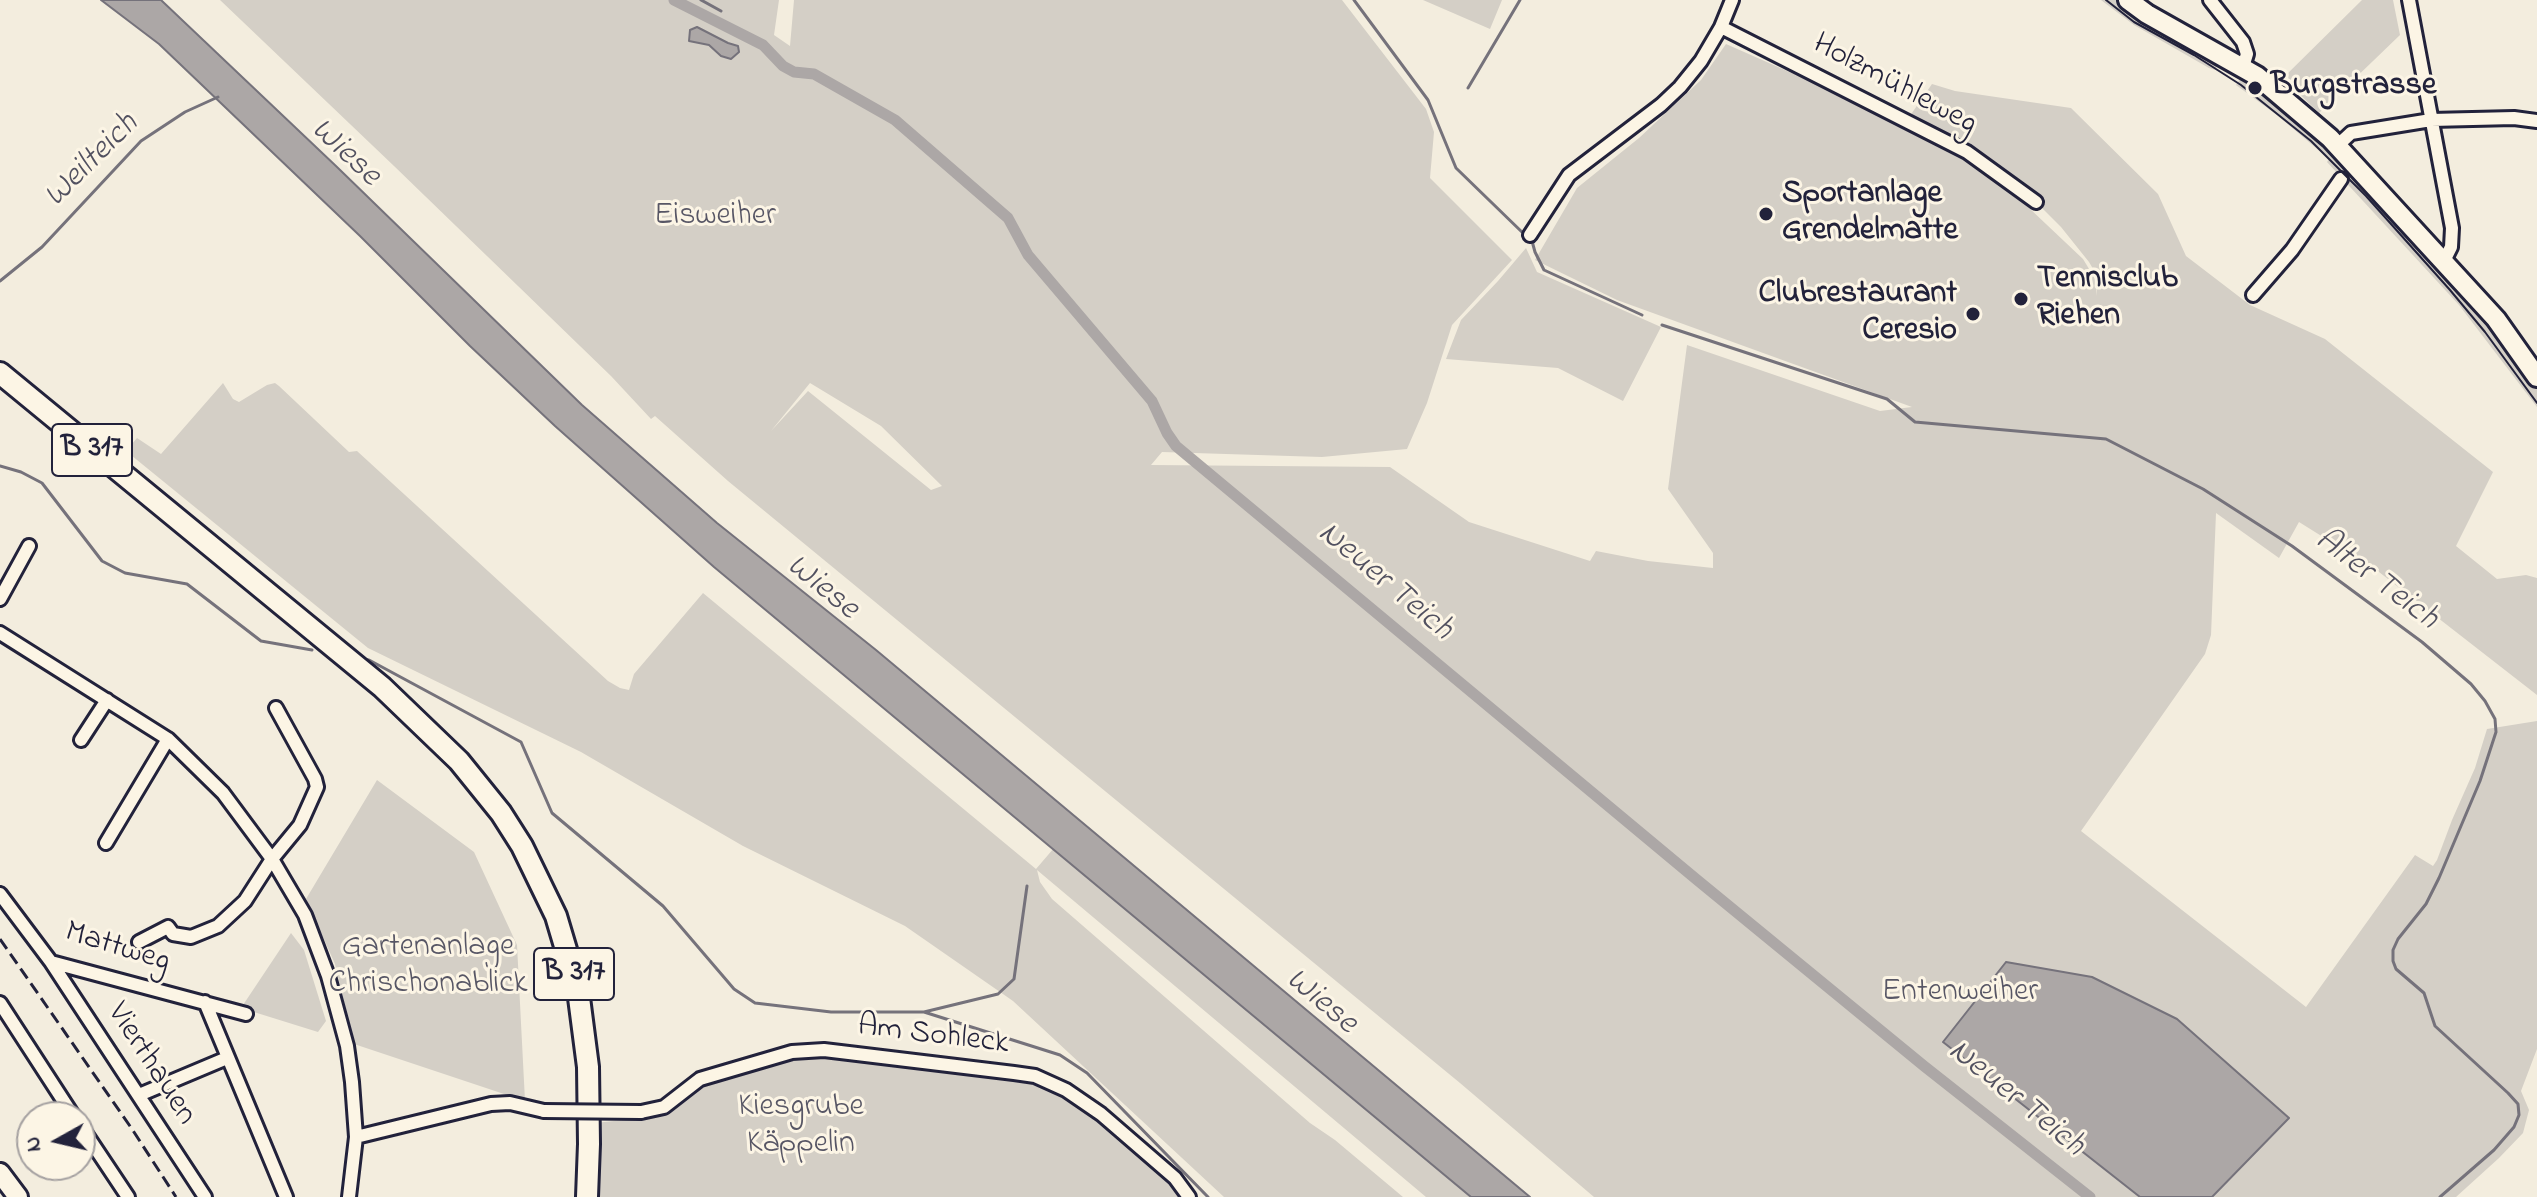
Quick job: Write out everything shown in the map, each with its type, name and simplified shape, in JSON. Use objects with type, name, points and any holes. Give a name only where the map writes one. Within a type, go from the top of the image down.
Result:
[{"type":"main road","points":[[2128,0],[2147,14],[2257,76],[2337,146],[2496,319],[2537,377]]},
{"type":"main road","name":"B 317","points":[[0,373],[411,713],[466,768],[522,846],[556,916],[578,990],[588,1067],[587,1197]]},
{"type":"street","points":[[1530,235],[1569,175],[1680,87],[1701,61],[1721,27],[1732,0]]},
{"type":"street","points":[[2210,0],[2243,42],[2247,54],[2243,67]]},
{"type":"street","points":[[2409,0],[2452,228],[2451,247],[2444,261]]},
{"type":"street","name":"Holzmühleweg","points":[[1721,27],[1967,152],[2036,202]]},
{"type":"street","points":[[2337,146],[2351,133],[2431,120],[2514,118],[2537,121]]},
{"type":"street","points":[[2253,295],[2292,250],[2341,179]]},
{"type":"street","points":[[0,599],[29,546]]},
{"type":"street","points":[[0,633],[168,739],[223,793],[272,859],[305,915],[328,976],[347,1046],[356,1137],[349,1197]]},
{"type":"street","points":[[81,740],[107,700]]},
{"type":"street","points":[[139,942],[168,927],[173,934],[191,937],[218,926],[245,901],[272,859],[300,825],[317,787],[276,708]]},
{"type":"street","points":[[106,843],[168,739]]},
{"type":"street","name":"Mattweg","points":[[0,894],[51,962],[246,1014]]},
{"type":"street","name":"Vierthauen","points":[[51,962],[205,1197]]},
{"type":"street","points":[[205,1002],[286,1197]]},
{"type":"street","points":[[0,1003],[64,1101]]},
{"type":"street","name":"Am Sohleck","points":[[356,1137],[491,1104],[510,1103],[544,1111],[641,1112],[664,1107],[700,1079],[792,1052],[824,1050],[1035,1076],[1066,1090],[1101,1114],[1175,1178],[1189,1197]]},
{"type":"street","points":[[139,1095],[227,1058]]},
{"type":"street","points":[[96,1149],[128,1197]]},
{"type":"green space","name":"Eisweiher","points":[[220,0],[779,0],[774,35],[790,46],[794,0],[1342,0],[1426,109],[1434,132],[1430,178],[1512,260],[1452,325],[1427,403],[1407,449],[1322,457],[1162,452],[1151,465],[1390,467],[1469,522],[1590,561],[1596,551],[1648,561],[1713,568],[1713,553],[1668,489],[1687,345],[1880,411],[1912,407],[1617,300],[1535,260],[1577,188],[1639,138],[1701,80],[1726,44],[1905,123],[1932,84],[1955,91],[2071,108],[2158,194],[2186,256],[2250,305],[2325,339],[2493,472],[2456,546],[2497,579],[2526,575],[2537,578],[2537,695],[2379,572],[2299,522],[2279,558],[2216,513],[2211,635],[2205,654],[2081,831],[2306,1007],[2415,855],[2433,866],[2437,860],[2475,768],[2487,729],[2537,721],[2537,1049],[2521,1091],[2529,1110],[2523,1133],[2456,1197],[1594,1197],[1460,1083],[728,481],[655,416],[651,419],[611,376]],"holes":[[[1991,172],[2036,202],[2061,227],[2099,279],[2096,296],[2097,282],[2083,259]],[[810,383],[881,426],[942,486],[931,490],[808,391],[771,431]]]},
{"type":"green space","points":[[1423,0],[1502,0],[1490,29]]},
{"type":"green space","points":[[2101,0],[2120,0],[2220,60],[2215,70],[2134,25]]},
{"type":"green space","points":[[2362,0],[2393,0],[2400,35],[2319,113],[2283,78]]},
{"type":"green space","points":[[2243,75],[2326,147],[2490,324],[2537,389],[2537,407],[2459,305],[2327,162],[2329,159],[2236,85]]},
{"type":"green space","points":[[1526,248],[1537,272],[1661,327],[1623,401],[1558,368],[1446,359],[1461,320]]},
{"type":"green space","points":[[223,383],[233,399],[239,402],[267,385],[275,383],[279,386],[349,452],[357,451],[608,681],[620,688],[629,690],[634,674],[703,593],[1036,869],[1054,848],[1471,1197],[1426,1197],[1037,870],[1040,882],[1052,899],[1310,1123],[1403,1197],[1224,1197],[1013,1001],[905,926],[743,846],[581,752],[368,648],[126,451],[137,438],[161,454]]},
{"type":"green space","name":"Gartenanlage Chrischonablick","points":[[377,780],[474,852],[517,945],[525,1101],[354,1044],[335,964],[306,899]]},
{"type":"green space","points":[[291,933],[304,950],[326,1021],[318,1032],[241,1008]]},
{"type":"green space","name":"Kiesgrube Käppelin","points":[[792,1052],[1014,1073],[1066,1090],[1189,1197],[592,1197],[595,1123],[642,1118],[686,1088]]},
{"type":"shaded area","name":"Wiese","points":[[101,0],[161,0],[582,405],[717,523],[876,650],[1530,1197],[1471,1197],[714,567],[470,346],[159,44]]},
{"type":"shaded area","points":[[697,27],[738,46],[739,52],[731,59],[721,56],[709,45],[689,41],[690,30]]},
{"type":"shaded area","name":"Entenweiher","points":[[2006,962],[2092,977],[2177,1019],[2289,1118],[2212,1197],[2140,1197],[1943,1042]]},
{"type":"waterway","name":"Neuer Teich","points":[[674,0],[763,45],[783,66],[794,72],[814,74],[895,120],[1008,218],[1028,255],[1152,401],[1176,446],[1696,879],[2090,1197]]},
{"type":"waterway","points":[[701,0],[721,11]]},
{"type":"waterway","name":"Alter Teich","points":[[1354,0],[1428,100],[1456,168],[1524,234]]},
{"type":"waterway","points":[[1468,88],[1520,0]]},
{"type":"waterway","name":"Neuer Teich","points":[[758,39],[761,44]]},
{"type":"waterway","name":"Weilteich","points":[[0,281],[42,247],[141,141],[185,112],[218,97]]},
{"type":"waterway","name":"Alter Teich","points":[[1532,241],[1544,270],[1642,315]]},
{"type":"waterway","name":"Alter Teich","points":[[1662,325],[1887,399],[1915,422],[2106,439],[2203,489],[2292,546],[2422,642],[2471,684],[2495,719],[2496,732],[2480,781],[2439,878],[2426,904],[2398,939],[2393,950],[2393,961],[2396,969],[2424,993],[2435,1026],[2508,1093],[2518,1104],[2519,1115],[2514,1127],[2494,1150],[2440,1197]]},
{"type":"waterway","points":[[0,466],[42,483],[102,561],[125,573],[187,584],[261,641],[312,650]]},
{"type":"waterway","points":[[361,659],[369,660],[521,742],[552,813],[663,906],[734,989],[755,1003],[831,1012],[924,1012],[998,994],[1014,979],[1027,886]]},
{"type":"waterway","points":[[924,1012],[1060,1055],[1087,1073],[1208,1197]]},
{"type":"tram line","points":[[2106,0],[2134,22],[2241,85],[2311,141],[2366,196],[2450,290],[2537,403]]},
{"type":"railway","points":[[0,939],[176,1197]]},
{"type":"place","name":"Burgstrasse","points":[[2255,88]]},
{"type":"place","name":"Sportanlage Grendelmatte","points":[[1766,214]]},
{"type":"place","name":"Tennisclub Riehen","points":[[2021,299]]},
{"type":"place","name":"Clubrestaurant Ceresio","points":[[1973,314]]}]
